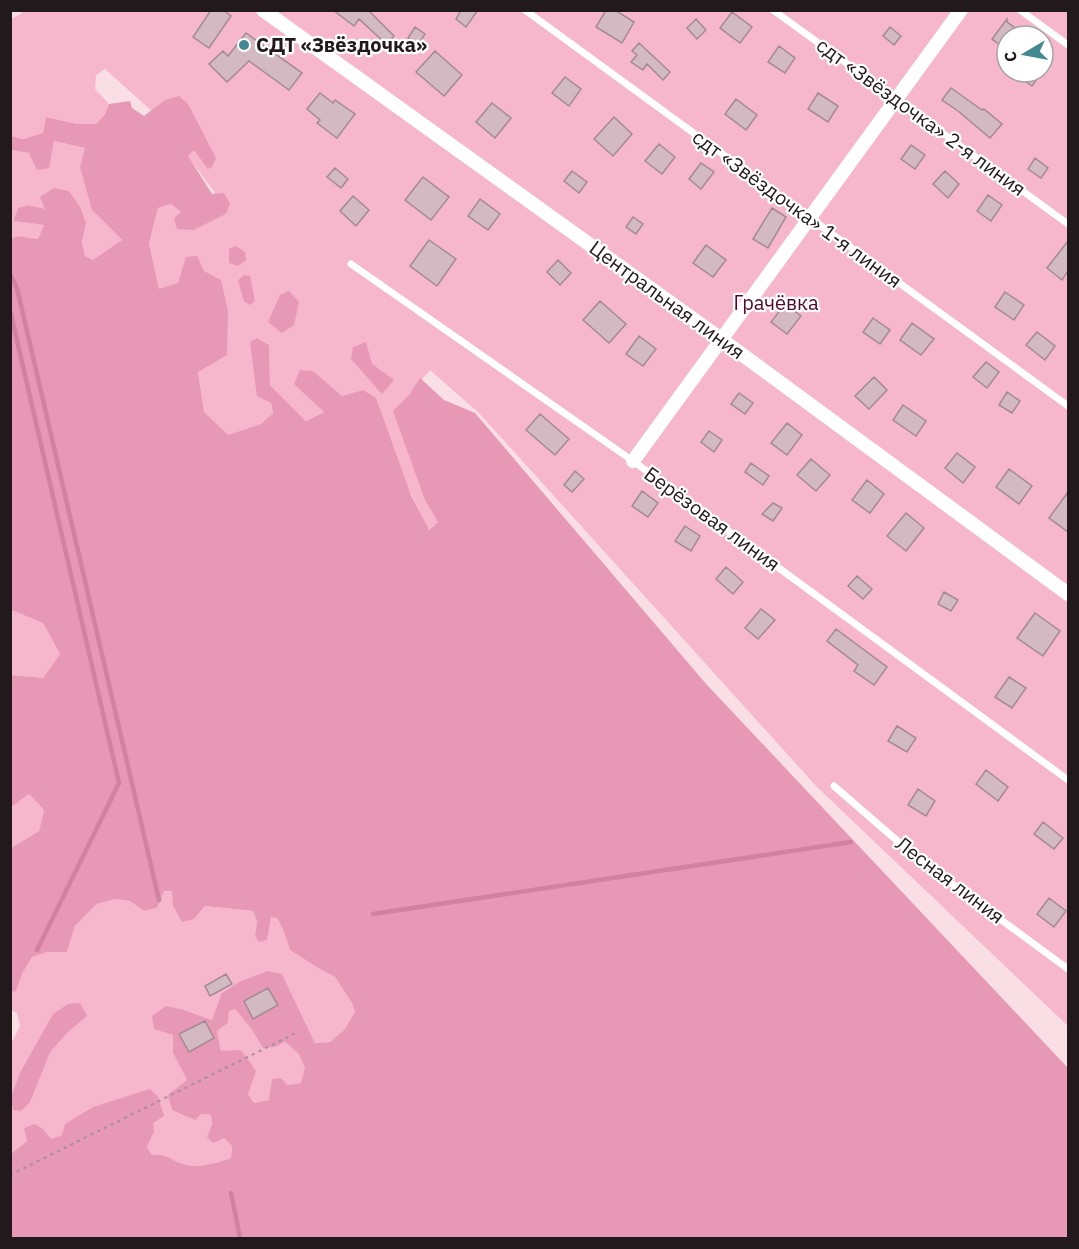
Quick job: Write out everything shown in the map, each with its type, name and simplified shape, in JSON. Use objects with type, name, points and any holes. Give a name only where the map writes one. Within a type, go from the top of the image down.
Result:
[{"type":"street","name":"Центральная линия","points":[[263,10],[721,339],[1068,594]]},
{"type":"street","points":[[633,461],[961,10]]},
{"type":"lane","name":"сдт «Звёздочка» 1-я линия","points":[[525,10],[1068,406]]},
{"type":"lane","name":"сдт «Звёздочка» 2-я линия","points":[[773,10],[1068,224]]},
{"type":"lane","points":[[1020,10],[1068,45]]},
{"type":"lane","name":"Берёзовая линия","points":[[351,264],[633,461],[1068,780]]},
{"type":"lane","name":"Лесная линия","points":[[834,786],[917,858],[1068,969]]},
{"type":"path","points":[[10,1175],[298,1032]]},
{"type":"green space","name":"Грачёвка","points":[[27,10],[1068,11],[1068,1026],[817,787],[479,413],[430,370],[409,395],[425,499],[438,522],[428,530],[363,390],[342,396],[313,371],[295,384],[324,412],[306,421],[270,385],[269,345],[257,338],[273,413],[261,424],[227,436],[204,412],[198,372],[204,271],[196,256],[178,283],[159,290],[149,245],[158,208],[171,204],[181,212],[194,230],[226,214],[214,191],[154,113],[105,69],[96,75],[95,89],[109,104],[105,114],[96,124],[77,124],[46,117],[43,133],[23,139],[11,136],[10,20]]},
{"type":"green space","points":[[54,141],[85,148],[92,210],[122,240],[93,261],[85,256],[82,242],[86,223],[28,205],[18,208],[13,221],[44,225],[38,239],[18,236],[11,239],[10,150],[29,153]]},
{"type":"green space","points":[[10,610],[43,623],[60,654],[43,678],[11,675]]},
{"type":"green space","points":[[29,794],[44,810],[39,831],[11,848],[10,807]]},
{"type":"green space","points":[[164,891],[173,891],[194,919],[205,906],[253,911],[257,921],[255,936],[269,926],[271,917],[277,917],[290,950],[335,977],[352,1003],[355,1012],[344,1030],[330,1042],[315,1043],[282,974],[212,1020],[184,1010],[173,1035],[173,1053],[187,1080],[200,1114],[211,1115],[212,1125],[232,1146],[231,1158],[194,1166],[165,1156],[152,1155],[147,1147],[154,1132],[63,1135],[51,1139],[44,1130],[25,1127],[27,1141],[11,1154],[11,1044],[20,1026],[17,1013],[11,1010],[11,992],[16,990],[32,957],[47,952],[67,952],[75,926],[97,904],[115,899],[130,901],[144,911],[157,908]]},
{"type":"green space","points":[[235,1009],[263,1048],[275,1047],[285,1042],[299,1054],[306,1068],[301,1083],[287,1085],[269,1100],[254,1103],[221,1051],[217,1031],[228,1023],[229,1010]]},
{"type":"shaded area","points":[[179,96],[188,104],[216,158],[212,167],[208,169],[194,150],[188,156],[212,194],[224,193],[230,204],[226,214],[194,230],[177,229],[174,218],[181,212],[171,204],[158,208],[149,244],[159,289],[178,283],[186,257],[197,256],[204,271],[221,280],[228,311],[227,355],[198,372],[204,412],[228,435],[261,424],[273,413],[271,403],[257,396],[250,342],[257,338],[269,345],[270,385],[306,421],[324,412],[294,384],[300,370],[313,371],[342,396],[363,390],[376,398],[411,495],[429,530],[438,522],[425,500],[393,411],[409,395],[420,378],[444,400],[475,413],[707,685],[1068,1068],[1068,1238],[11,1238],[11,1154],[27,1141],[24,1128],[35,1124],[51,1139],[62,1135],[65,1124],[93,1107],[150,1089],[158,1097],[164,1116],[153,1123],[154,1132],[147,1147],[152,1155],[165,1156],[194,1166],[231,1158],[232,1146],[224,1138],[213,1143],[207,1137],[212,1125],[211,1115],[201,1114],[195,1120],[172,1110],[168,1095],[187,1080],[173,1053],[173,1035],[154,1029],[152,1016],[166,1006],[212,1020],[222,993],[241,981],[268,971],[282,974],[315,1043],[330,1042],[344,1030],[355,1012],[352,1003],[335,977],[290,950],[277,918],[271,917],[267,940],[259,942],[255,936],[257,921],[253,911],[205,906],[194,919],[182,922],[173,906],[172,891],[164,891],[157,908],[144,911],[130,901],[115,899],[97,904],[75,926],[67,952],[47,952],[32,957],[22,974],[16,991],[11,992],[11,848],[39,831],[44,810],[29,794],[11,807],[11,675],[43,678],[60,654],[43,623],[11,610],[11,239],[18,236],[38,239],[44,225],[13,221],[18,208],[28,205],[45,209],[40,197],[54,188],[69,191],[80,207],[86,223],[82,242],[85,256],[93,260],[122,240],[92,210],[80,167],[85,148],[54,141],[49,168],[37,170],[29,153],[11,150],[11,136],[23,139],[43,133],[46,117],[77,124],[96,124],[105,114],[109,104],[130,101],[132,108],[144,116],[165,100]],"holes":[[[235,1009],[263,1048],[275,1047],[285,1042],[299,1054],[305,1068],[301,1083],[287,1085],[281,1078],[272,1079],[269,1100],[254,1103],[248,1094],[256,1071],[240,1050],[221,1051],[217,1031],[228,1023],[229,1011]]]},
{"type":"shaded area","points":[[236,246],[245,252],[246,260],[238,266],[229,263],[229,249]]},
{"type":"shaded area","points":[[243,275],[250,276],[255,301],[250,305],[244,301],[238,281]]},
{"type":"shaded area","points":[[289,291],[299,302],[294,325],[282,333],[268,322],[280,295]]},
{"type":"shaded area","points":[[366,342],[372,364],[394,380],[382,394],[351,359],[353,347]]},
{"type":"shaded area","points":[[80,1003],[87,1016],[50,1052],[30,1102],[21,1111],[13,1110],[11,1097],[20,1073],[53,1014],[68,1004]]},
{"type":"building","points":[[211,10],[223,10],[231,16],[209,48],[193,37]]},
{"type":"building","points":[[333,10],[368,10],[394,36],[386,44],[359,19],[354,26]]},
{"type":"building","points":[[461,10],[478,10],[466,27],[456,19]]},
{"type":"building","points":[[606,10],[615,10],[634,22],[622,43],[596,27]]},
{"type":"building","points":[[732,12],[752,27],[740,43],[720,28]]},
{"type":"building","points":[[696,19],[706,30],[697,39],[687,28]]},
{"type":"building","points":[[415,27],[425,34],[419,44],[408,38]]},
{"type":"building","points":[[890,27],[901,36],[894,45],[883,36]]},
{"type":"building","points":[[246,33],[302,73],[289,90],[249,61],[227,82],[209,64],[223,51],[228,56]]},
{"type":"building","points":[[639,43],[670,72],[663,80],[647,64],[643,70],[631,62],[637,55],[632,51]]},
{"type":"building","points":[[779,46],[795,58],[785,73],[768,62]]},
{"type":"building","points":[[435,51],[462,75],[444,96],[416,72]]},
{"type":"building","points":[[565,77],[581,89],[569,106],[552,93]]},
{"type":"building","points":[[951,88],[982,110],[984,109],[1002,124],[990,138],[942,100]]},
{"type":"building","points":[[320,93],[333,103],[335,100],[355,114],[337,138],[317,123],[320,120],[307,109]]},
{"type":"building","points":[[818,93],[838,106],[828,122],[808,109]]},
{"type":"building","points":[[736,99],[757,115],[746,130],[725,114]]},
{"type":"building","points":[[492,103],[511,118],[495,138],[476,122]]},
{"type":"building","points":[[614,117],[632,134],[613,156],[594,139]]},
{"type":"building","points":[[659,144],[675,157],[662,174],[645,161]]},
{"type":"building","points":[[911,145],[925,155],[915,169],[901,159]]},
{"type":"building","points":[[1035,158],[1048,168],[1041,178],[1028,169]]},
{"type":"building","points":[[701,163],[714,172],[701,189],[689,179]]},
{"type":"building","points":[[335,168],[348,179],[341,188],[327,177]]},
{"type":"building","points":[[572,171],[587,182],[579,193],[564,181]]},
{"type":"building","points":[[945,171],[959,184],[948,198],[933,184]]},
{"type":"building","points":[[423,177],[449,197],[431,220],[405,200]]},
{"type":"building","points":[[988,195],[1002,205],[991,221],[977,211]]},
{"type":"building","points":[[353,196],[369,210],[356,226],[340,211]]},
{"type":"building","points":[[480,199],[500,214],[488,230],[468,216]]},
{"type":"building","points":[[772,208],[786,217],[768,248],[753,239]]},
{"type":"building","points":[[633,217],[643,224],[636,234],[626,227]]},
{"type":"building","points":[[429,240],[456,259],[437,286],[410,266]]},
{"type":"building","points":[[1068,241],[1068,271],[1062,280],[1047,268]]},
{"type":"building","points":[[706,245],[726,260],[713,277],[693,263]]},
{"type":"building","points":[[558,260],[571,273],[560,285],[547,272]]},
{"type":"building","points":[[1005,292],[1024,305],[1014,320],[995,307]]},
{"type":"building","points":[[600,301],[626,324],[609,343],[583,320]]},
{"type":"building","points":[[785,304],[801,316],[787,334],[771,322]]},
{"type":"building","points":[[873,318],[890,330],[880,344],[863,332]]},
{"type":"building","points":[[912,323],[934,339],[921,355],[900,340]]},
{"type":"building","points":[[1037,332],[1055,346],[1045,360],[1026,345]]},
{"type":"building","points":[[639,336],[656,349],[643,366],[626,354]]},
{"type":"building","points":[[986,362],[999,372],[987,388],[973,377]]},
{"type":"building","points":[[874,377],[887,390],[869,409],[855,396]]},
{"type":"building","points":[[1007,392],[1020,401],[1012,413],[999,405]]},
{"type":"building","points":[[739,393],[753,403],[745,414],[731,404]]},
{"type":"building","points":[[903,405],[926,421],[916,436],[893,420]]},
{"type":"building","points":[[540,414],[569,439],[555,455],[526,430]]},
{"type":"building","points":[[787,423],[802,435],[787,455],[771,443]]},
{"type":"building","points":[[709,431],[722,440],[714,452],[701,442]]},
{"type":"building","points":[[957,453],[975,467],[963,483],[945,468]]},
{"type":"building","points":[[811,459],[830,475],[816,491],[797,475]]},
{"type":"building","points":[[751,463],[769,476],[763,485],[745,472]]},
{"type":"building","points":[[1009,469],[1032,486],[1019,504],[996,487]]},
{"type":"building","points":[[575,471],[584,479],[572,492],[564,485]]},
{"type":"building","points":[[867,480],[884,494],[870,513],[852,500]]},
{"type":"building","points":[[642,491],[658,503],[648,517],[632,506]]},
{"type":"building","points":[[1068,492],[1068,532],[1049,518]]},
{"type":"building","points":[[773,503],[782,508],[773,521],[762,514]]},
{"type":"building","points":[[906,513],[924,528],[906,551],[887,536]]},
{"type":"building","points":[[685,526],[700,536],[691,551],[675,541]]},
{"type":"building","points":[[726,567],[743,582],[733,594],[716,579]]},
{"type":"building","points":[[857,576],[872,589],[863,599],[848,586]]},
{"type":"building","points":[[944,592],[958,600],[951,611],[938,604]]},
{"type":"building","points":[[761,609],[775,620],[758,639],[745,628]]},
{"type":"building","points":[[1035,613],[1060,631],[1043,656],[1017,638]]},
{"type":"building","points":[[836,629],[887,667],[874,685],[854,671],[858,665],[827,641]]},
{"type":"building","points":[[1009,677],[1026,688],[1012,708],[995,697]]},
{"type":"building","points":[[897,726],[916,738],[907,752],[888,741]]},
{"type":"building","points":[[986,770],[1008,787],[998,801],[976,784]]},
{"type":"building","points":[[918,789],[935,801],[926,816],[908,805]]},
{"type":"building","points":[[1043,822],[1063,838],[1054,849],[1034,834]]},
{"type":"building","points":[[1049,898],[1066,911],[1054,927],[1037,914]]},
{"type":"building","points":[[226,974],[232,984],[210,996],[205,986]]},
{"type":"building","points":[[268,988],[278,1005],[253,1019],[244,1001]]},
{"type":"building","points":[[205,1021],[214,1038],[189,1052],[179,1034]]},
{"type":"waterway","points":[[10,274],[17,288],[159,900]]},
{"type":"waterway","points":[[10,310],[119,783],[37,950]]},
{"type":"waterway","points":[[373,914],[851,842]]},
{"type":"waterway","points":[[231,1193],[240,1238]]},
{"type":"place","name":"СДТ «Звёздочка»","points":[[244,45]]}]
